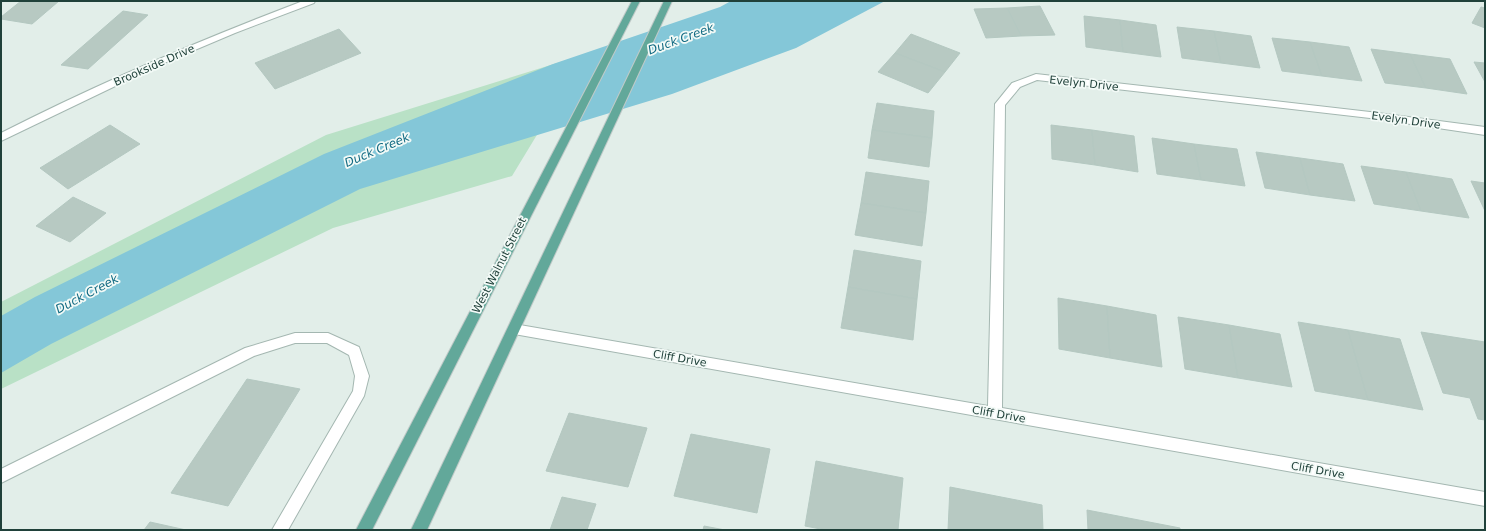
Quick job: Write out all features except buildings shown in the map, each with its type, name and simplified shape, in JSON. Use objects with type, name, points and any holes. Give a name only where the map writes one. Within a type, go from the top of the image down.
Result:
[{"type":"main road","name":"West Walnut Street","points":[[364,530],[541,183],[636,1]]},
{"type":"main road","points":[[419,530],[668,1]]},
{"type":"street","points":[[290,9],[297,1]]},
{"type":"street","name":"Brookside Drive","points":[[1,137],[176,54],[312,1]]},
{"type":"street","name":"Evelyn Drive","points":[[995,414],[1000,104],[1016,85],[1036,77],[1370,115],[1485,131]]},
{"type":"street","name":"Cliff Drive","points":[[514,329],[1485,499]]},
{"type":"street","points":[[1,476],[250,352],[295,338],[328,338],[354,351],[362,376],[359,392],[280,530]]},
{"type":"green space","points":[[586,54],[512,176],[333,228],[1,389],[1,302],[326,135]]},
{"type":"water","name":"Duck Creek","points":[[731,1],[885,1],[796,48],[672,94],[360,189],[51,344],[1,373],[1,316],[35,297],[324,154],[553,64],[720,7]]}]
